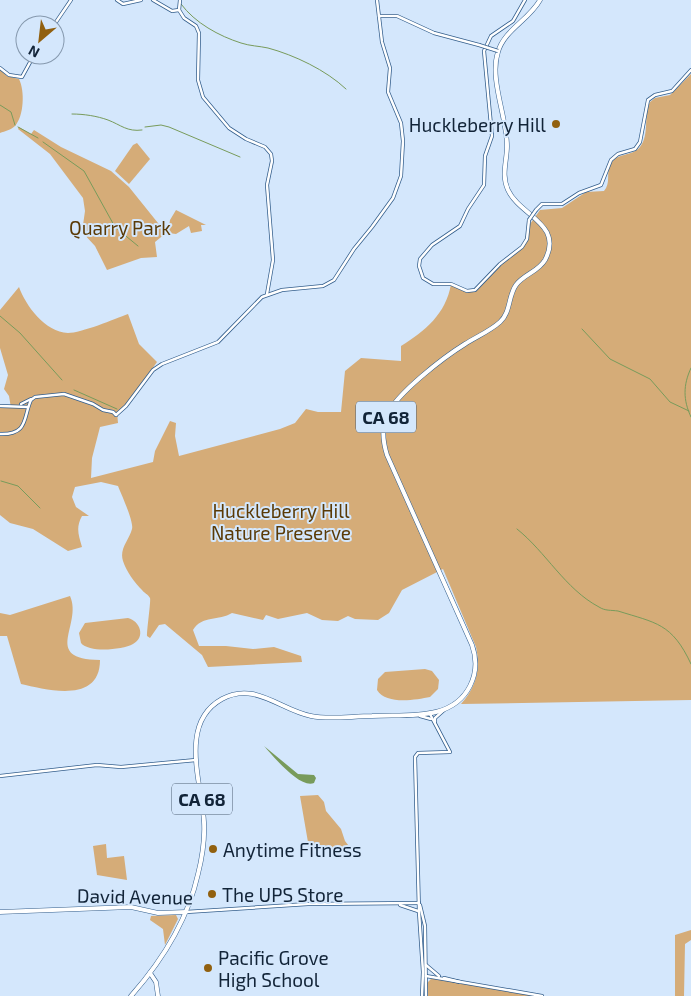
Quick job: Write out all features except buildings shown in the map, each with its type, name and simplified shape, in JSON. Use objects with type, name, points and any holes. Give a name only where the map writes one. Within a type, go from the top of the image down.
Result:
[{"type":"main road","points":[[498,51],[507,36],[534,10],[540,0]]},
{"type":"main road","name":"CA 68","points":[[150,973],[186,912],[196,885],[203,844],[203,807],[196,760],[196,735],[201,722],[219,701],[238,693],[258,695],[301,713],[320,718],[430,714],[455,705],[471,684],[476,666],[474,652],[387,455],[383,432],[386,416],[394,403],[450,353],[500,322],[506,314],[515,286],[539,268],[547,255],[548,239],[544,227],[515,201],[505,182],[507,139],[496,71],[498,51]]},
{"type":"main road","name":"David Avenue","points":[[0,912],[131,907],[158,913],[186,912]]},
{"type":"main road","points":[[131,996],[150,973],[156,982],[158,996]]},
{"type":"street","points":[[61,15],[71,0]]},
{"type":"street","points":[[117,0],[123,4],[141,0]]},
{"type":"street","points":[[153,0],[196,26],[200,38],[198,80],[202,95],[229,128],[246,139],[265,146],[271,154],[272,165],[267,185],[273,260],[267,295]]},
{"type":"street","points":[[180,0],[179,10],[184,18]]},
{"type":"street","points":[[262,297],[278,291],[319,286],[334,280],[354,248],[372,227],[397,190],[401,176],[403,141],[401,123],[388,92],[390,68],[382,42],[377,0]]},
{"type":"street","points":[[525,0],[513,21],[491,36],[484,51],[492,138],[485,156],[484,186],[468,209],[460,226],[432,245],[420,259],[419,266],[423,278],[429,284],[451,284],[467,291],[475,290],[496,267],[522,247],[527,239],[529,220],[542,204],[562,204],[582,191],[601,185],[610,160],[618,154],[635,149],[640,142],[648,100],[654,95],[672,91],[691,70]]},
{"type":"street","points":[[172,11],[179,10]]},
{"type":"street","points":[[379,16],[397,16],[434,33],[498,51]]},
{"type":"street","points":[[0,68],[9,75],[22,78],[29,65]]},
{"type":"street","points":[[269,284],[272,290],[278,291]]},
{"type":"street","points":[[21,406],[31,400],[61,394],[113,412],[116,415],[126,406],[153,370],[162,364],[218,342],[262,297],[269,284]]},
{"type":"street","points":[[0,434],[12,432],[20,428],[26,420],[31,400]]},
{"type":"street","points":[[0,406],[28,407]]},
{"type":"street","points":[[21,406],[28,412]]},
{"type":"street","points":[[434,722],[435,718],[444,710]]},
{"type":"street","points":[[409,714],[429,717],[434,722]]},
{"type":"street","points":[[422,996],[424,972],[419,912],[416,754],[450,752],[430,714]]},
{"type":"street","points":[[0,776],[97,766],[116,767],[196,760]]},
{"type":"street","points":[[419,903],[425,922],[426,996]]},
{"type":"street","name":"David Avenue","points":[[186,912],[308,904],[419,903]]},
{"type":"street","points":[[396,904],[419,912]]},
{"type":"street","points":[[426,964],[432,972],[442,978]]},
{"type":"street","points":[[426,976],[542,996]]},
{"type":"green space","points":[[0,69],[7,76],[19,79],[23,97],[22,110],[18,122],[12,128],[0,133]]},
{"type":"green space","name":"Huckleberry Hill Nature Preserve","points":[[691,74],[691,700],[461,704],[474,685],[476,678],[478,663],[476,647],[443,569],[402,590],[389,613],[378,620],[355,619],[348,616],[338,621],[322,620],[307,613],[278,619],[266,615],[263,620],[232,613],[201,622],[193,630],[199,646],[253,649],[274,647],[301,656],[302,662],[208,667],[202,655],[165,624],[159,625],[150,638],[147,636],[150,598],[134,580],[123,561],[122,552],[131,533],[132,526],[118,486],[101,482],[75,487],[72,497],[76,507],[89,516],[82,516],[78,527],[82,547],[68,551],[33,529],[10,523],[0,515],[0,407],[11,408],[9,396],[4,389],[8,375],[0,348],[0,310],[19,287],[26,302],[38,317],[44,323],[60,332],[81,331],[128,314],[139,344],[157,362],[128,402],[117,412],[118,423],[100,427],[92,458],[91,478],[153,462],[155,451],[170,421],[176,423],[175,436],[179,456],[280,429],[295,423],[306,409],[318,412],[341,412],[345,371],[361,358],[401,361],[401,346],[433,321],[444,304],[451,284],[467,291],[475,290],[494,269],[519,249],[525,239],[528,223],[530,224],[540,210],[562,208],[586,192],[604,191],[607,185],[609,168],[613,161],[620,156],[637,150],[643,142],[650,102],[655,98],[670,95]]},
{"type":"green space","name":"Quarry Park","points":[[19,127],[31,134],[34,130],[61,147],[111,171],[129,187],[166,233],[155,242],[157,257],[141,258],[107,270],[95,246],[82,232],[85,211],[83,198],[50,154],[18,129]]},
{"type":"green space","points":[[137,143],[150,159],[129,184],[115,171],[133,145]]},
{"type":"green space","points":[[176,210],[206,225],[201,225],[202,231],[191,233],[189,226],[176,234],[168,233],[170,220]]},
{"type":"green space","points":[[70,596],[73,607],[68,647],[72,654],[82,658],[100,660],[98,674],[91,683],[82,689],[70,691],[57,691],[21,684],[7,636],[0,636],[0,613],[10,615]]},
{"type":"green space","points":[[128,618],[136,622],[140,630],[137,641],[133,644],[121,648],[98,649],[81,643],[79,633],[85,623]]},
{"type":"green space","points":[[425,669],[432,671],[439,680],[438,689],[430,697],[394,700],[381,695],[377,690],[378,679],[385,672]]},
{"type":"green space","points":[[318,795],[324,802],[326,811],[341,829],[345,841],[352,850],[309,848],[300,796]]},
{"type":"green space","points":[[106,844],[107,858],[124,856],[127,880],[97,875],[93,846]]},
{"type":"green space","points":[[176,915],[178,919],[165,945],[163,929],[150,920],[151,916]]},
{"type":"green space","points":[[691,930],[691,940],[685,944],[684,996],[675,996],[675,935]]},
{"type":"green space","points":[[432,978],[535,994],[534,996],[426,996],[427,983]]},
{"type":"shaded area","points":[[264,746],[298,774],[314,775],[316,778],[314,783],[308,784],[294,777]]},
{"type":"waterway","points":[[181,4],[200,23],[216,33],[241,43],[268,48],[299,59],[329,76],[346,89]]},
{"type":"waterway","points":[[0,105],[11,112],[15,125]]},
{"type":"waterway","points":[[72,114],[95,116],[128,129],[142,130]]},
{"type":"waterway","points":[[145,127],[161,125],[169,127],[240,157]]},
{"type":"waterway","points":[[18,127],[38,138]]},
{"type":"waterway","points":[[43,142],[84,171],[115,227],[138,246]]},
{"type":"waterway","points":[[0,316],[20,333],[62,380]]},
{"type":"waterway","points":[[582,329],[610,359],[650,379],[670,402],[689,411]]},
{"type":"waterway","points":[[691,368],[686,380],[685,392],[686,405],[691,417]]},
{"type":"waterway","points":[[74,390],[117,409]]},
{"type":"waterway","points":[[1,481],[18,486],[40,508]]},
{"type":"waterway","points":[[517,529],[587,599],[604,609],[618,611],[653,622],[670,632],[684,650],[691,664]]},
{"type":"place","name":"Huckleberry Hill","points":[[556,124]]},
{"type":"place","name":"Anytime Fitness","points":[[213,849]]},
{"type":"place","name":"The UPS Store","points":[[212,894]]},
{"type":"place","name":"Pacific Grove High School","points":[[208,968]]}]
